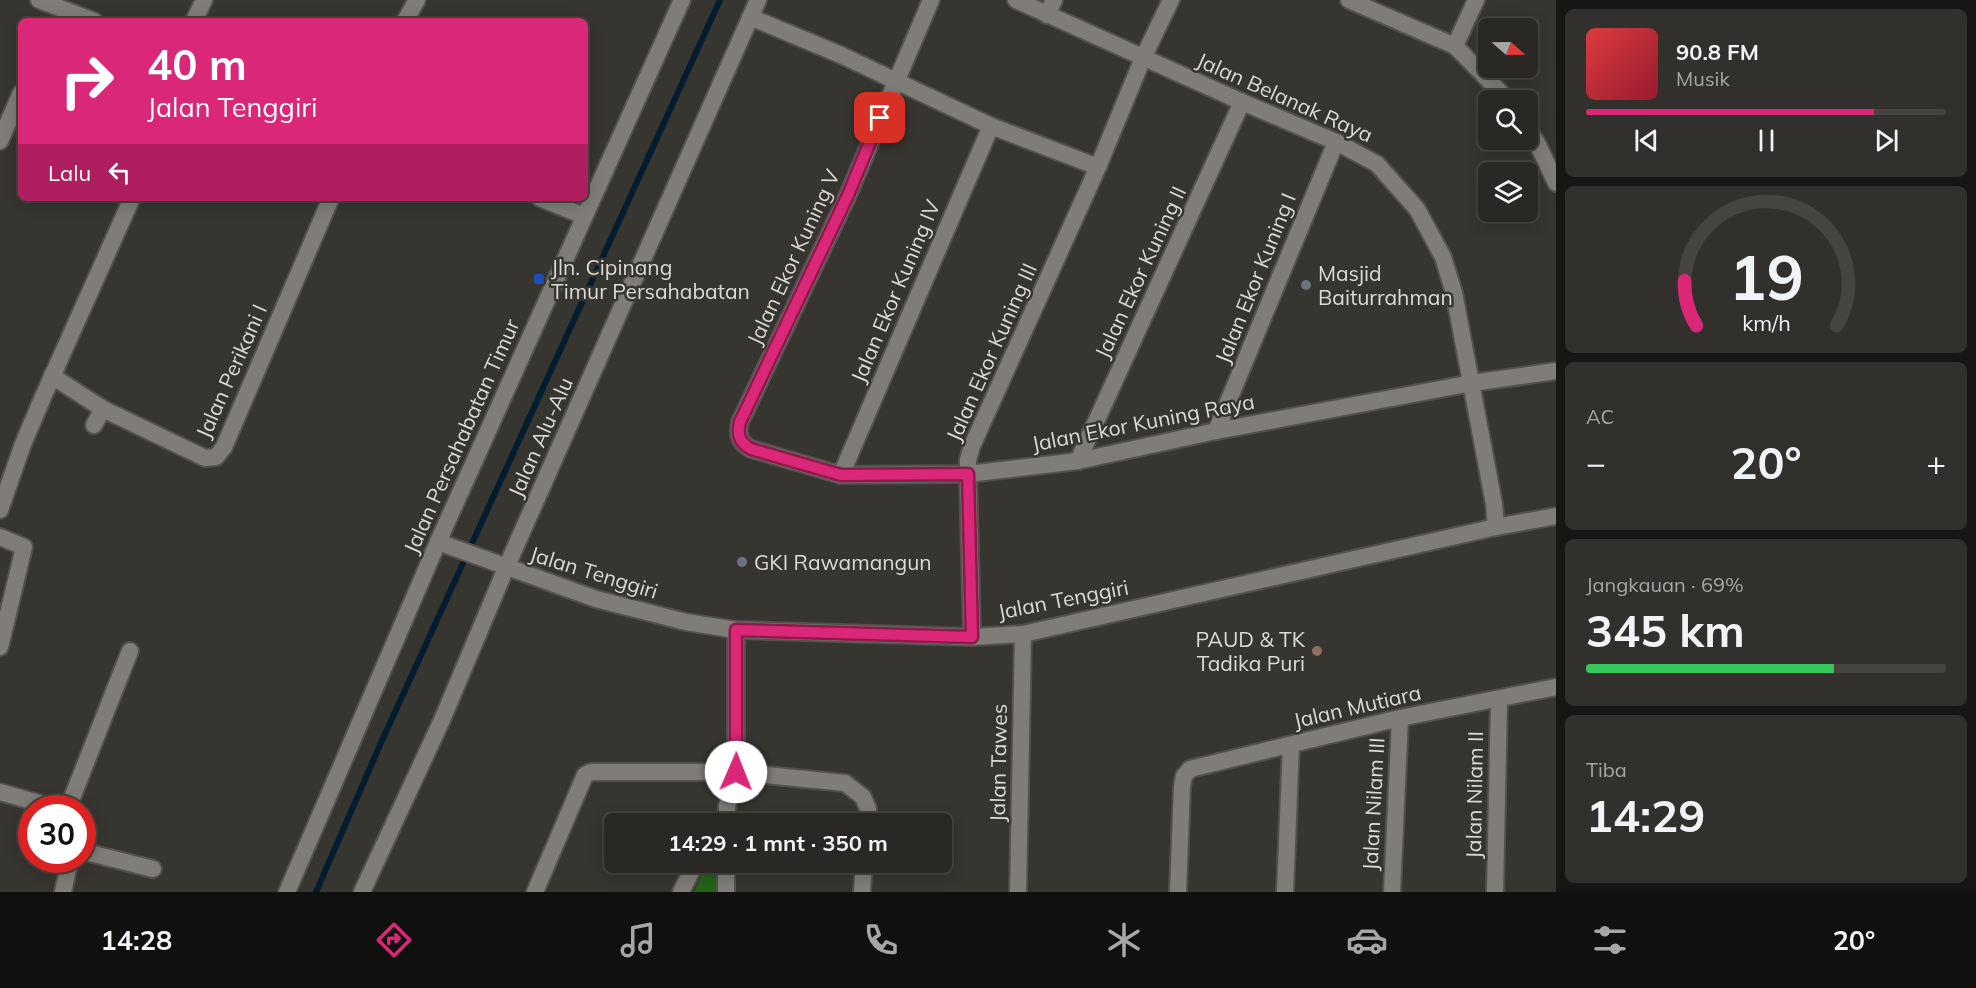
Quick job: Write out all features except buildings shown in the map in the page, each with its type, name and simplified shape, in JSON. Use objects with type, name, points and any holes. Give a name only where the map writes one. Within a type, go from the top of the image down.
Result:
[{"type":"street","points":[[196,18],[204,0]]},
{"type":"street","points":[[407,18],[417,0]]},
{"type":"street","name":"Jalan Persahabatan Timur","points":[[287,892],[445,545],[584,216],[682,0]]},
{"type":"street","name":"Jalan Alu-Alu","points":[[362,892],[442,720],[506,568],[758,0]]},
{"type":"street","points":[[897,80],[931,0]]},
{"type":"street","name":"Jalan Belanak Raya","points":[[1016,0],[1050,7],[1143,58],[1336,142],[1377,164],[1417,209],[1443,257],[1454,293],[1472,383],[1494,504],[1496,527]]},
{"type":"street","name":"Jalan Ekor Kuning III","points":[[972,637],[968,460],[972,446],[1098,167],[1143,58],[1171,0]]},
{"type":"street","points":[[1349,0],[1455,46],[1498,90]]},
{"type":"street","points":[[1455,46],[1476,0]]},
{"type":"street","points":[[48,6],[85,18]]},
{"type":"street","points":[[750,17],[897,80],[991,126],[1098,167]]},
{"type":"street","name":"Jalan Ekor Kuning V","points":[[751,449],[742,444],[738,436],[740,422],[848,195],[897,80]]},
{"type":"street","points":[[0,141],[18,100]]},
{"type":"street","name":"Jalan Ekor Kuning II","points":[[1078,461],[1242,102]]},
{"type":"street","name":"Jalan Ekor Kuning IV","points":[[841,475],[991,126]]},
{"type":"street","name":"Jalan Ekor Kuning I","points":[[1216,431],[1336,142]]},
{"type":"street","points":[[1538,145],[1556,183]]},
{"type":"street","points":[[0,510],[23,444],[131,201]]},
{"type":"street","name":"Jalan Perikani I","points":[[52,376],[103,409],[205,458],[212,459],[221,453],[330,201]]},
{"type":"street","points":[[547,201],[584,216]]},
{"type":"street","name":"Jalan Ekor Kuning Raya","points":[[751,449],[841,475],[968,474],[1078,461],[1216,431],[1472,383],[1556,371]]},
{"type":"street","points":[[94,425],[103,409]]},
{"type":"street","name":"Jalan Tenggiri","points":[[445,545],[596,599],[686,622],[736,630],[972,637],[1023,634],[1496,527],[1556,516]]},
{"type":"street","points":[[0,537],[24,547],[0,647]]},
{"type":"street","points":[[723,813],[736,772],[736,630]]},
{"type":"street","name":"Jalan Tawes","points":[[1018,892],[1023,634]]},
{"type":"street","points":[[73,795],[130,651]]},
{"type":"street","name":"Jalan Mutiara","points":[[1178,892],[1182,787],[1184,776],[1190,769],[1400,718],[1556,687]]},
{"type":"street","name":"Jalan Nilam II","points":[[1495,892],[1499,699]]},
{"type":"street","name":"Jalan Nilam III","points":[[1392,892],[1400,718]]},
{"type":"street","points":[[1285,892],[1291,745]]},
{"type":"street","points":[[535,892],[585,775],[598,771],[736,772],[845,783],[863,797],[868,813]]},
{"type":"street","points":[[0,792],[18,797]]},
{"type":"street","points":[[727,806],[727,813]]},
{"type":"street","points":[[96,855],[153,869]]},
{"type":"street","points":[[63,892],[67,873]]},
{"type":"street","points":[[681,892],[690,873]]},
{"type":"street","points":[[726,873],[726,892]]},
{"type":"street","points":[[862,892],[863,873]]},
{"type":"green space","points":[[703,873],[722,873],[722,892],[694,892]]},
{"type":"waterway","points":[[316,892],[380,745],[720,0]]},
{"type":"place","name":"Jln. Cipinang Timur Persahabatan","points":[[539,279]]},
{"type":"place","name":"Masjid Baiturrahman","points":[[1306,285]]},
{"type":"place","name":"GKI Rawamangun","points":[[742,562]]},
{"type":"place","name":"PAUD & TK Tadika Puri","points":[[1317,651]]},
{"type":"route","points":[[736,772],[736,630],[972,637],[968,474],[841,475],[751,449],[742,444],[738,436],[740,422],[848,195],[880,118]]}]
